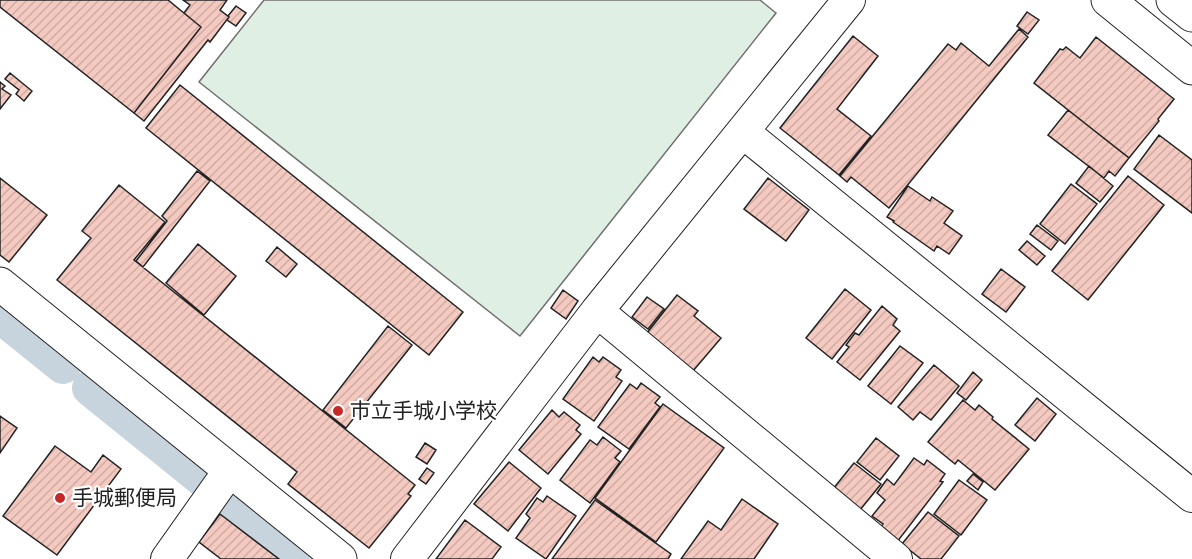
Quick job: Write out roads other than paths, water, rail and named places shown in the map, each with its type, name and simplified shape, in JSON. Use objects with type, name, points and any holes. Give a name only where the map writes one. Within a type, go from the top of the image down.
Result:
[{"type":"street","points":[[407,559],[597,311],[849,0]]},
{"type":"street","points":[[1108,0],[1192,68]]},
{"type":"street","points":[[1173,0],[1192,15]]},
{"type":"street","points":[[743,132],[1192,496]]},
{"type":"street","points":[[0,284],[340,559]]},
{"type":"street","points":[[597,311],[897,559]]},
{"type":"street","points":[[167,559],[231,470]]},
{"type":"waterway","points":[[0,315],[63,366]]},
{"type":"waterway","points":[[90,388],[209,484]]},
{"type":"waterway","points":[[228,500],[301,559]]},
{"type":"place","name":"市立手城小学校","points":[[338,411]]},
{"type":"place","name":"手城郵便局","points":[[60,498]]}]
